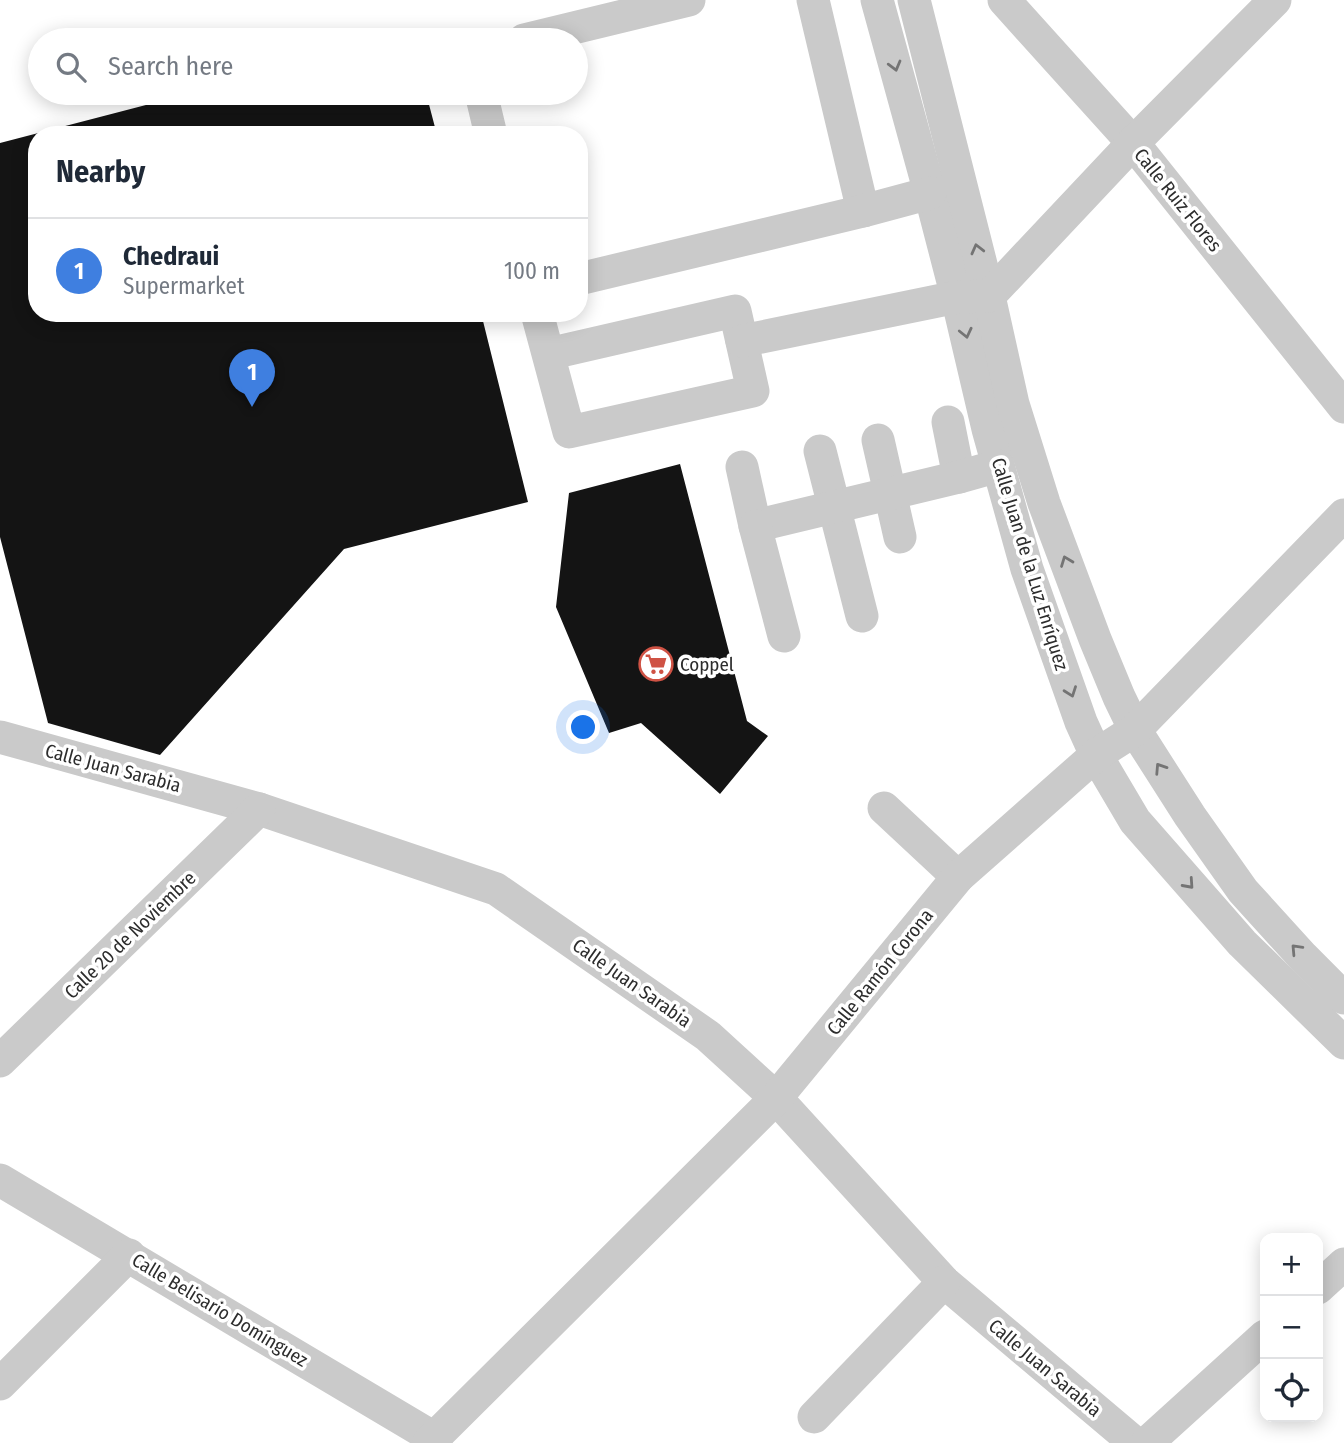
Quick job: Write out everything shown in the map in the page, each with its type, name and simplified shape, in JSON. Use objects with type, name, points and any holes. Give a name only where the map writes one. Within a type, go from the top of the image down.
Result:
[{"type":"street","points":[[574,28],[689,0]]},
{"type":"street","points":[[813,0],[863,211]]},
{"type":"street","name":"Calle Juan de la Luz Enríquez","points":[[877,0],[930,193],[973,296],[1013,404],[1044,503],[1119,697],[1135,730],[1190,816],[1243,891],[1344,998]]},
{"type":"street","name":"Calle Juan de la Luz Enríquez","points":[[914,0],[973,296],[988,429],[1027,569],[1081,722],[1096,755],[1143,831],[1242,943],[1344,1043]]},
{"type":"street","name":"Calle Ruiz Flores","points":[[1004,0],[1133,144],[1344,407]]},
{"type":"street","points":[[742,341],[973,296],[1133,144],[1275,0]]},
{"type":"street","points":[[484,105],[489,126]]},
{"type":"street","points":[[588,277],[930,193]]},
{"type":"street","points":[[539,322],[548,355],[569,432],[754,391],[735,311],[548,355]]},
{"type":"street","points":[[948,422],[959,477]]},
{"type":"street","points":[[878,440],[900,537]]},
{"type":"street","points":[[820,451],[862,616]]},
{"type":"street","points":[[755,526],[998,466]]},
{"type":"street","points":[[742,467],[784,636]]},
{"type":"street","name":"Calle Ramón Corona","points":[[433,1441],[776,1098],[958,877],[1096,755],[1135,730],[1344,515]]},
{"type":"street","name":"Calle Juan Sarabia","points":[[0,737],[260,809],[496,889],[708,1036],[776,1098],[944,1282],[1135,1443]]},
{"type":"street","points":[[884,808],[958,877]]},
{"type":"street","name":"Calle 20 de Noviembre","points":[[0,1061],[260,809]]},
{"type":"street","name":"Calle Belisario Domínguez","points":[[0,1180],[129,1255],[433,1441]]},
{"type":"street","points":[[0,1384],[129,1255]]},
{"type":"street","points":[[1323,1283],[1344,1264]]},
{"type":"street","points":[[814,1417],[944,1282]]},
{"type":"street","points":[[1147,1443],[1260,1341]]},
{"type":"building","points":[[146,105],[429,105],[435,126],[65,126]]},
{"type":"building","points":[[28,136],[28,322],[483,322],[528,502],[344,549],[160,755],[48,723],[0,537],[0,143]]},
{"type":"building","name":"Coppel","points":[[680,464],[747,721],[768,736],[720,794],[641,723],[609,733],[556,607],[569,493]]},
{"type":"place","name":"Chedraui","points":[[252,407]]},
{"type":"place","name":"Coppel","points":[[656,664]]}]
